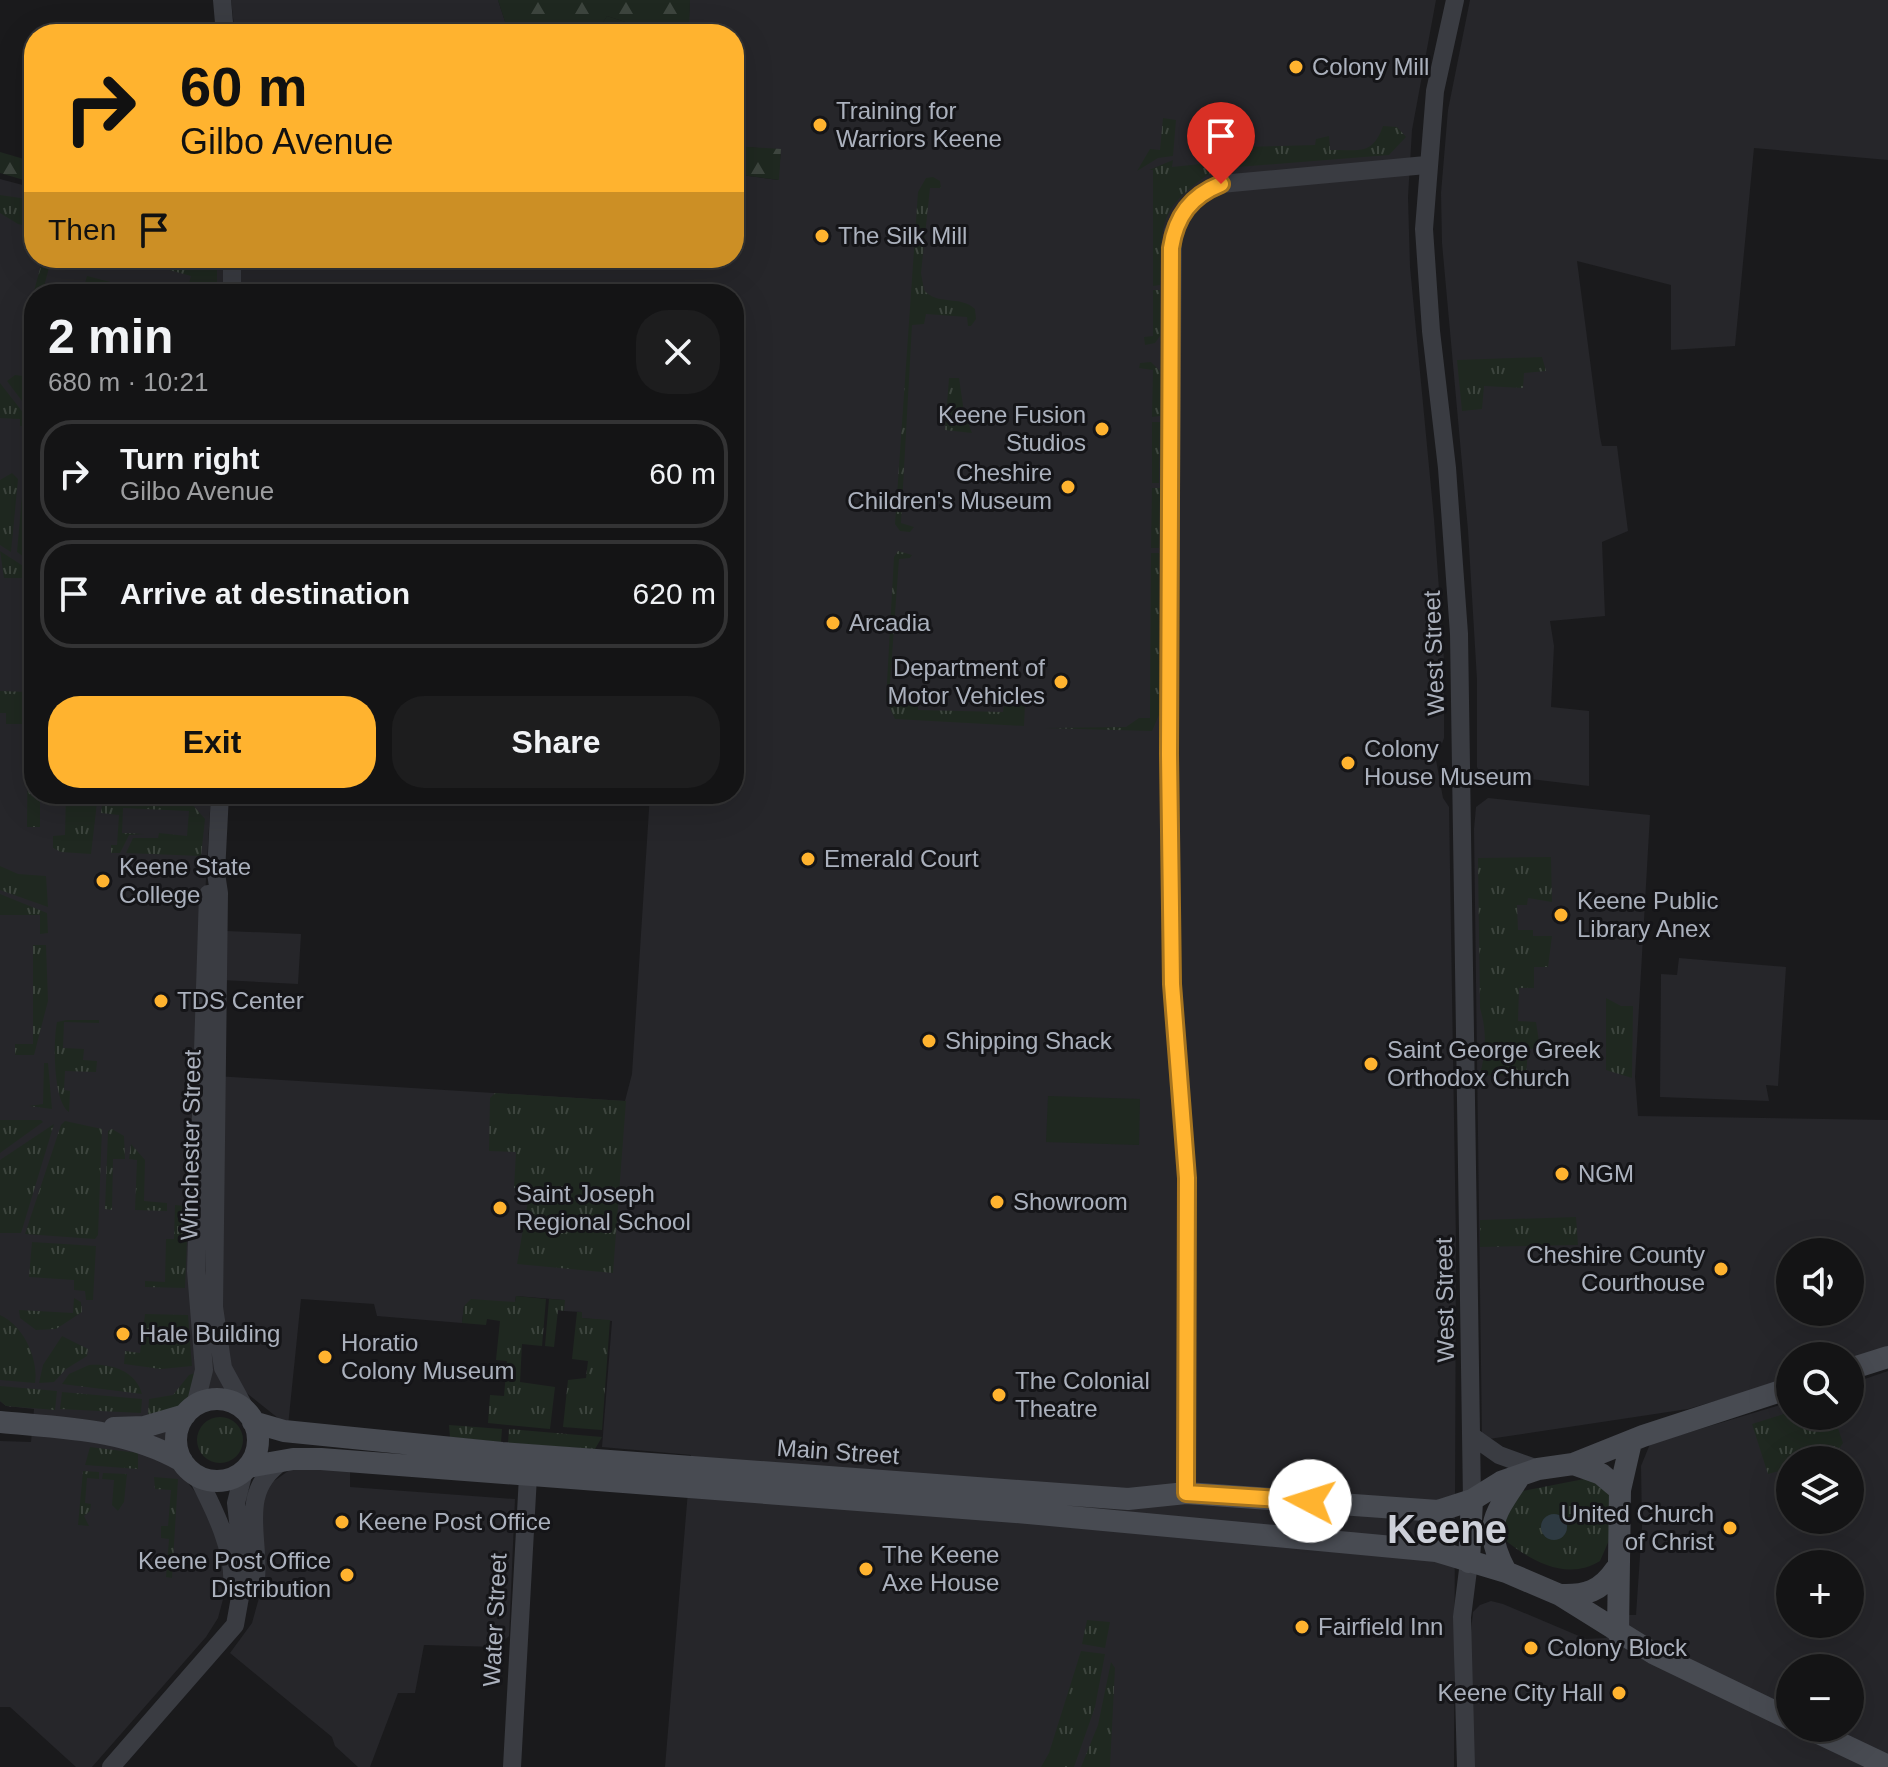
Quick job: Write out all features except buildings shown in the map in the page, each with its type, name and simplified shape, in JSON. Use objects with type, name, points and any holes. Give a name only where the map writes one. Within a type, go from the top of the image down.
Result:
[{"type":"main road","points":[[1864,1365],[1888,1357]]},
{"type":"main road","points":[[1776,1393],[1573,1464],[1529,1472],[1493,1519],[1494,1548],[1506,1572],[1560,1595],[1618,1633],[1776,1712]]},
{"type":"main road","points":[[0,1422],[77,1429],[128,1438],[219,1481],[246,1469],[257,1446],[250,1417],[238,1405],[216,1399],[144,1427],[77,1429]]},
{"type":"main road","points":[[189,1468],[176,1437],[190,1411]]},
{"type":"main road","name":"Main Street","points":[[250,1417],[284,1431],[502,1453],[1128,1499],[1186,1493],[1420,1510],[1452,1509],[1529,1472]]},
{"type":"main road","points":[[1618,1633],[1616,1569],[1620,1490],[1631,1442]]},
{"type":"main road","name":"Main Street","points":[[246,1469],[283,1460],[321,1459],[1028,1513],[1414,1548],[1506,1572]]},
{"type":"main road","points":[[1573,1464],[1601,1474],[1620,1490]]},
{"type":"main road","points":[[1469,1562],[1472,1500]]},
{"type":"main road","points":[[1414,1548],[1425,1543],[1431,1526],[1420,1510]]},
{"type":"main road","points":[[1560,1595],[1592,1592],[1606,1583],[1616,1569]]},
{"type":"main road","points":[[1837,1742],[1888,1766]]},
{"type":"street","points":[[222,0],[224,24]]},
{"type":"street","name":"West Street","points":[[1455,0],[1435,91],[1426,165],[1426,268],[1447,468],[1459,634],[1472,1500]]},
{"type":"street","points":[[1186,1493],[1187,1178],[1172,984],[1169,754],[1173,232],[1185,209],[1197,197],[1221,184],[1426,165]]},
{"type":"street","name":"Winchester Street","points":[[219,804],[216,873],[219,893],[214,1307],[223,1368],[250,1417]]},
{"type":"street","name":"Winchester Street","points":[[190,1411],[204,1370],[197,1244],[207,895],[216,873]]},
{"type":"street","points":[[1472,1436],[1529,1472]]},
{"type":"street","points":[[111,1767],[235,1625],[248,1606],[256,1581],[254,1498],[267,1474],[283,1460]]},
{"type":"street","points":[[189,1468],[215,1512],[232,1570],[228,1614],[215,1646]]},
{"type":"street","points":[[235,1625],[244,1575],[236,1510],[246,1469]]},
{"type":"street","name":"Water Street","points":[[512,1767],[528,1476]]},
{"type":"street","points":[[1466,1767],[1462,1617],[1469,1562]]},
{"type":"shaded area","points":[[231,0],[498,0],[506,24],[234,24]]},
{"type":"shaded area","points":[[690,0],[1436,0],[1412,130],[1408,197],[1410,267],[1444,660],[1444,738],[1436,760],[1443,798],[1449,807],[1456,1243],[1454,1767],[665,1767],[691,1455],[602,1447],[612,1321],[581,1318],[581,1312],[564,1311],[564,1300],[516,1296],[515,1302],[464,1306],[462,1323],[377,1316],[374,1304],[301,1299],[288,1426],[239,1387],[207,1390],[184,1404],[179,1472],[205,1504],[224,1561],[226,1588],[218,1618],[206,1637],[92,1767],[76,1767],[10,1707],[0,1707],[0,1441],[31,1442],[34,1409],[6,1406],[0,1401],[0,179],[24,185],[24,268],[223,268],[223,284],[24,284],[24,804],[210,804],[203,930],[301,934],[298,984],[202,979],[199,1075],[625,1101],[632,1074],[649,804],[744,804],[744,284],[241,284],[241,268],[744,268],[744,175],[778,180],[781,150],[744,147],[744,24],[689,24]]},
{"type":"shaded area","points":[[1470,0],[1888,0],[1888,160],[1754,148],[1735,346],[1671,350],[1671,285],[1577,261],[1600,437],[1602,446],[1617,446],[1628,531],[1602,542],[1605,616],[1550,621],[1554,646],[1551,707],[1589,711],[1589,786],[1480,773],[1477,767],[1477,680],[1468,530],[1442,243],[1441,193],[1448,110]]},
{"type":"shaded area","points":[[1488,798],[1650,815],[1635,1077],[1638,1116],[1888,1120],[1888,1349],[1864,1357],[1864,1342],[1776,1342],[1776,1383],[1688,1409],[1482,1440],[1476,807]]},
{"type":"shaded area","points":[[1679,958],[1786,967],[1778,1086],[1766,1085],[1769,1101],[1660,1097],[1661,974],[1677,975]]},
{"type":"shaded area","points":[[1888,1371],[1888,1767],[1474,1767],[1470,1641],[1473,1612],[1491,1601],[1586,1639],[1606,1638],[1626,1615],[1636,1615],[1642,1526],[1641,1466],[1650,1444],[1776,1406],[1776,1430],[1864,1430],[1864,1379]]},
{"type":"shaded area","points":[[291,1469],[350,1469],[350,1487],[515,1499],[509,1636],[497,1647],[424,1645],[415,1693],[398,1693],[370,1767],[358,1767],[335,1746],[332,1737],[230,1653],[252,1623],[264,1580],[257,1516],[267,1486]]},
{"type":"shaded area","points":[[1554,1514],[1563,1518],[1567,1527],[1563,1536],[1554,1540],[1545,1536],[1541,1527],[1545,1518]]},
{"type":"green space","points":[[498,0],[690,0],[689,24],[632,24],[607,16],[602,24],[506,24]]},
{"type":"green space","points":[[607,16],[632,24],[602,24]]},
{"type":"green space","points":[[1209,115],[1221,117],[1215,170],[1183,195],[1167,217],[1161,245],[1160,285],[1153,286],[1153,170],[1149,170],[1173,160],[1172,167],[1210,163],[1216,120]]},
{"type":"green space","points":[[1163,118],[1176,120],[1173,156],[1158,158],[1137,171],[1150,149],[1160,150]]},
{"type":"green space","points":[[1383,126],[1397,127],[1406,137],[1389,155],[1237,167],[1240,147],[1315,145],[1316,139],[1329,136],[1330,150],[1363,149],[1374,143]]},
{"type":"green space","points":[[744,147],[781,149],[779,180],[744,175]]},
{"type":"green space","points":[[0,152],[24,159],[24,180],[0,173]]},
{"type":"green space","points":[[933,177],[940,181],[941,188],[930,188],[921,273],[924,290],[935,298],[969,305],[975,309],[976,319],[968,326],[967,317],[926,314],[924,324],[912,325],[901,523],[914,527],[910,532],[900,531],[895,524],[918,192],[926,178]]},
{"type":"green space","points":[[0,195],[24,199],[24,226],[0,213]]},
{"type":"green space","points":[[40,268],[49,268],[45,284],[36,284]]},
{"type":"green space","points":[[162,268],[217,268],[217,284],[189,284],[191,276]]},
{"type":"green space","points":[[87,276],[118,284],[85,284]]},
{"type":"green space","points":[[1153,290],[1160,290],[1160,336],[1155,343],[1145,345],[1144,337],[1153,336]]},
{"type":"green space","points":[[1542,357],[1546,371],[1524,373],[1523,388],[1484,386],[1482,409],[1462,411],[1457,360]]},
{"type":"green space","points":[[1151,362],[1160,371],[1160,416],[1152,417],[1153,370],[1139,368],[1140,363]]},
{"type":"green space","points":[[15,375],[24,376],[24,404],[7,381]]},
{"type":"green space","points":[[949,378],[959,378],[964,412],[972,433],[945,430]]},
{"type":"green space","points":[[0,383],[24,414],[24,426],[20,426],[20,419],[0,418]]},
{"type":"green space","points":[[1152,422],[1160,422],[1159,483],[1152,483]]},
{"type":"green space","points":[[12,473],[18,479],[11,552],[0,545],[0,480]]},
{"type":"green space","points":[[24,474],[24,557],[17,552]]},
{"type":"green space","points":[[1152,488],[1160,488],[1159,548],[1151,548]]},
{"type":"green space","points":[[0,551],[24,567],[24,578],[4,578]]},
{"type":"green space","points":[[898,551],[912,555],[899,559],[889,697],[918,703],[918,710],[1003,712],[1005,699],[1025,704],[1024,726],[895,719],[886,700],[894,557]]},
{"type":"green space","points":[[1151,553],[1159,553],[1159,715],[1152,731],[1043,728],[1126,727],[1139,718],[1150,718]]},
{"type":"green space","points":[[0,691],[24,692],[24,724],[6,724],[6,713],[0,713]]},
{"type":"green space","points":[[27,804],[40,804],[40,827],[27,827]]},
{"type":"green space","points":[[66,804],[97,804],[91,854],[61,852],[53,848],[53,836],[65,835]]},
{"type":"green space","points":[[102,804],[192,804],[205,819],[201,856],[126,853],[133,838],[158,838],[159,833],[187,836],[189,811],[123,808],[122,833],[145,834],[129,835],[120,853],[111,853],[111,845],[117,845],[119,815],[101,813]]},
{"type":"green space","points":[[1551,857],[1552,902],[1528,898],[1527,905],[1517,905],[1518,930],[1533,930],[1533,936],[1552,936],[1548,967],[1534,967],[1534,988],[1519,988],[1518,1021],[1536,1022],[1540,1048],[1528,1049],[1526,1076],[1480,1075],[1485,1041],[1480,1008],[1478,858]]},
{"type":"green space","points":[[0,866],[18,874],[46,876],[48,907],[0,890]]},
{"type":"green space","points":[[0,894],[47,913],[48,933],[40,934],[40,915],[0,915]]},
{"type":"green space","points":[[33,945],[46,945],[48,1001],[34,1055],[15,1055],[15,1044],[33,1044]]},
{"type":"green space","points":[[1606,998],[1621,1006],[1633,1006],[1632,1078],[1606,1070]]},
{"type":"green space","points":[[99,1020],[99,1023],[64,1022],[63,1048],[84,1049],[83,1060],[97,1061],[96,1072],[65,1071],[64,1090],[70,1091],[69,1112],[57,1084],[55,1056],[57,1022]]},
{"type":"green space","points":[[44,1063],[48,1063],[52,1109],[29,1106],[43,1104]]},
{"type":"green space","points":[[495,1093],[626,1101],[613,1273],[517,1264],[530,1189],[514,1188],[516,1152],[489,1151],[490,1098]]},
{"type":"green space","points":[[1048,1096],[1140,1099],[1139,1145],[1046,1142]]},
{"type":"green space","points":[[0,1120],[41,1120],[43,1122],[0,1153]]},
{"type":"green space","points":[[65,1121],[102,1129],[98,1235],[95,1239],[25,1234],[61,1125]]},
{"type":"green space","points":[[54,1124],[21,1233],[0,1233],[0,1160]]},
{"type":"green space","points":[[112,1129],[124,1136],[125,1159],[113,1159],[112,1210],[105,1209],[108,1131]]},
{"type":"green space","points":[[131,1144],[145,1160],[144,1201],[167,1203],[167,1211],[135,1210],[137,1160],[129,1159]]},
{"type":"green space","points":[[175,1205],[186,1206],[188,1214],[185,1288],[145,1287],[145,1281],[165,1282],[166,1239],[174,1239]]},
{"type":"green space","points":[[1576,1217],[1578,1245],[1480,1247],[1480,1220]]},
{"type":"green space","points":[[32,1242],[96,1246],[93,1300],[86,1300],[85,1291],[74,1290],[74,1280],[29,1277]]},
{"type":"green space","points":[[516,1296],[546,1299],[542,1346],[522,1344],[520,1382],[555,1387],[550,1429],[488,1423],[490,1395],[504,1396],[507,1361],[496,1360],[500,1321],[487,1319],[486,1325],[462,1323],[464,1306],[471,1299],[515,1302]]},
{"type":"green space","points":[[74,1298],[81,1302],[82,1312],[56,1329],[36,1330],[20,1318],[19,1310],[73,1313]]},
{"type":"green space","points":[[549,1299],[565,1300],[564,1311],[558,1310],[554,1347],[545,1346]]},
{"type":"green space","points":[[577,1312],[582,1312],[582,1318],[610,1320],[602,1430],[563,1427],[568,1380],[586,1378],[588,1361],[572,1359]]},
{"type":"green space","points":[[145,1314],[188,1315],[192,1366],[161,1369],[124,1364],[125,1351],[140,1353]]},
{"type":"green space","points":[[0,1315],[16,1326],[28,1344],[36,1374],[35,1383],[0,1380]]},
{"type":"green space","points":[[62,1336],[88,1349],[87,1356],[66,1369],[54,1382],[39,1383],[43,1365]]},
{"type":"green space","points":[[89,1365],[106,1365],[122,1370],[134,1379],[142,1394],[62,1384],[69,1374]]},
{"type":"green space","points":[[195,1373],[190,1393],[182,1405],[169,1412],[148,1414],[149,1399],[173,1395],[189,1375]]},
{"type":"green space","points":[[0,1386],[57,1391],[55,1410],[6,1406],[0,1401]]},
{"type":"green space","points":[[62,1392],[142,1399],[141,1413],[60,1409]]},
{"type":"green space","points":[[1776,1416],[1776,1430],[1839,1430],[1843,1443],[1841,1446],[1776,1446],[1776,1472],[1768,1474],[1752,1424]]},
{"type":"green space","points":[[220,1417],[236,1424],[243,1440],[236,1456],[220,1463],[204,1456],[197,1440],[204,1424]]},
{"type":"green space","points":[[449,1425],[502,1429],[501,1442],[450,1437]]},
{"type":"green space","points":[[509,1429],[602,1437],[595,1449],[508,1443]]},
{"type":"green space","points":[[90,1447],[138,1453],[138,1469],[85,1465]]},
{"type":"green space","points":[[83,1471],[99,1472],[99,1479],[87,1478],[85,1503],[91,1504],[90,1511],[84,1516],[89,1526],[78,1525]]},
{"type":"green space","points":[[103,1473],[127,1474],[124,1502],[118,1511],[112,1505],[114,1480],[102,1479]]},
{"type":"green space","points":[[154,1477],[178,1479],[172,1578],[166,1577],[169,1539],[161,1538],[161,1526],[168,1526],[171,1490],[155,1489]]},
{"type":"green space","points":[[1584,1479],[1597,1482],[1613,1500],[1610,1538],[1600,1561],[1588,1567],[1563,1569],[1538,1562],[1505,1540],[1500,1518],[1523,1491]]},
{"type":"green space","points":[[1087,1620],[1110,1622],[1105,1648],[1082,1644]]},
{"type":"green space","points":[[1081,1651],[1105,1654],[1095,1707],[1074,1767],[1041,1767],[1049,1753]]},
{"type":"green space","points":[[1111,1662],[1115,1668],[1110,1767],[1081,1767],[1098,1725]]},
{"type":"place","name":"Colony Mill","points":[[1296,67]]},
{"type":"place","name":"Training for Warriors Keene","points":[[820,125]]},
{"type":"place","name":"The Silk Mill","points":[[822,236]]},
{"type":"place","name":"Keene Fusion Studios","points":[[1102,429]]},
{"type":"place","name":"Cheshire Children's Museum","points":[[1068,487]]},
{"type":"place","name":"Arcadia","points":[[833,623]]},
{"type":"place","name":"Department of Motor Vehicles","points":[[1061,682]]},
{"type":"place","name":"Colony House Museum","points":[[1348,763]]},
{"type":"place","name":"Emerald Court","points":[[808,859]]},
{"type":"place","name":"Keene State College","points":[[103,881]]},
{"type":"place","name":"Keene Public Library Anex","points":[[1561,915]]},
{"type":"place","name":"TDS Center","points":[[161,1001]]},
{"type":"place","name":"Shipping Shack","points":[[929,1041]]},
{"type":"place","name":"Saint George Greek Orthodox Church","points":[[1371,1064]]},
{"type":"place","name":"NGM","points":[[1562,1174]]},
{"type":"place","name":"Showroom","points":[[997,1202]]},
{"type":"place","name":"Saint Joseph Regional School","points":[[500,1208]]},
{"type":"place","name":"Cheshire County Courthouse","points":[[1721,1269]]},
{"type":"place","name":"Hale Building","points":[[123,1334]]},
{"type":"place","name":"Horatio Colony Museum","points":[[325,1357]]},
{"type":"place","name":"The Colonial Theatre","points":[[999,1395]]},
{"type":"place","name":"Keene Post Office","points":[[342,1522]]},
{"type":"place","name":"United Church of Christ","points":[[1730,1528]]},
{"type":"place","name":"The Keene Axe House","points":[[866,1569]]},
{"type":"place","name":"Keene Post Office Distribution","points":[[347,1575]]},
{"type":"place","name":"Fairfield Inn","points":[[1302,1627]]},
{"type":"place","name":"Colony Block","points":[[1531,1648]]},
{"type":"place","name":"Keene City Hall","points":[[1619,1693]]},
{"type":"district","name":"Keene","points":[[1447,1529]]},
{"type":"route","points":[[1221,184],[1208,189],[1185,209],[1173,232],[1171,248],[1169,754],[1172,984],[1187,1178],[1186,1493],[1310,1501]]}]
